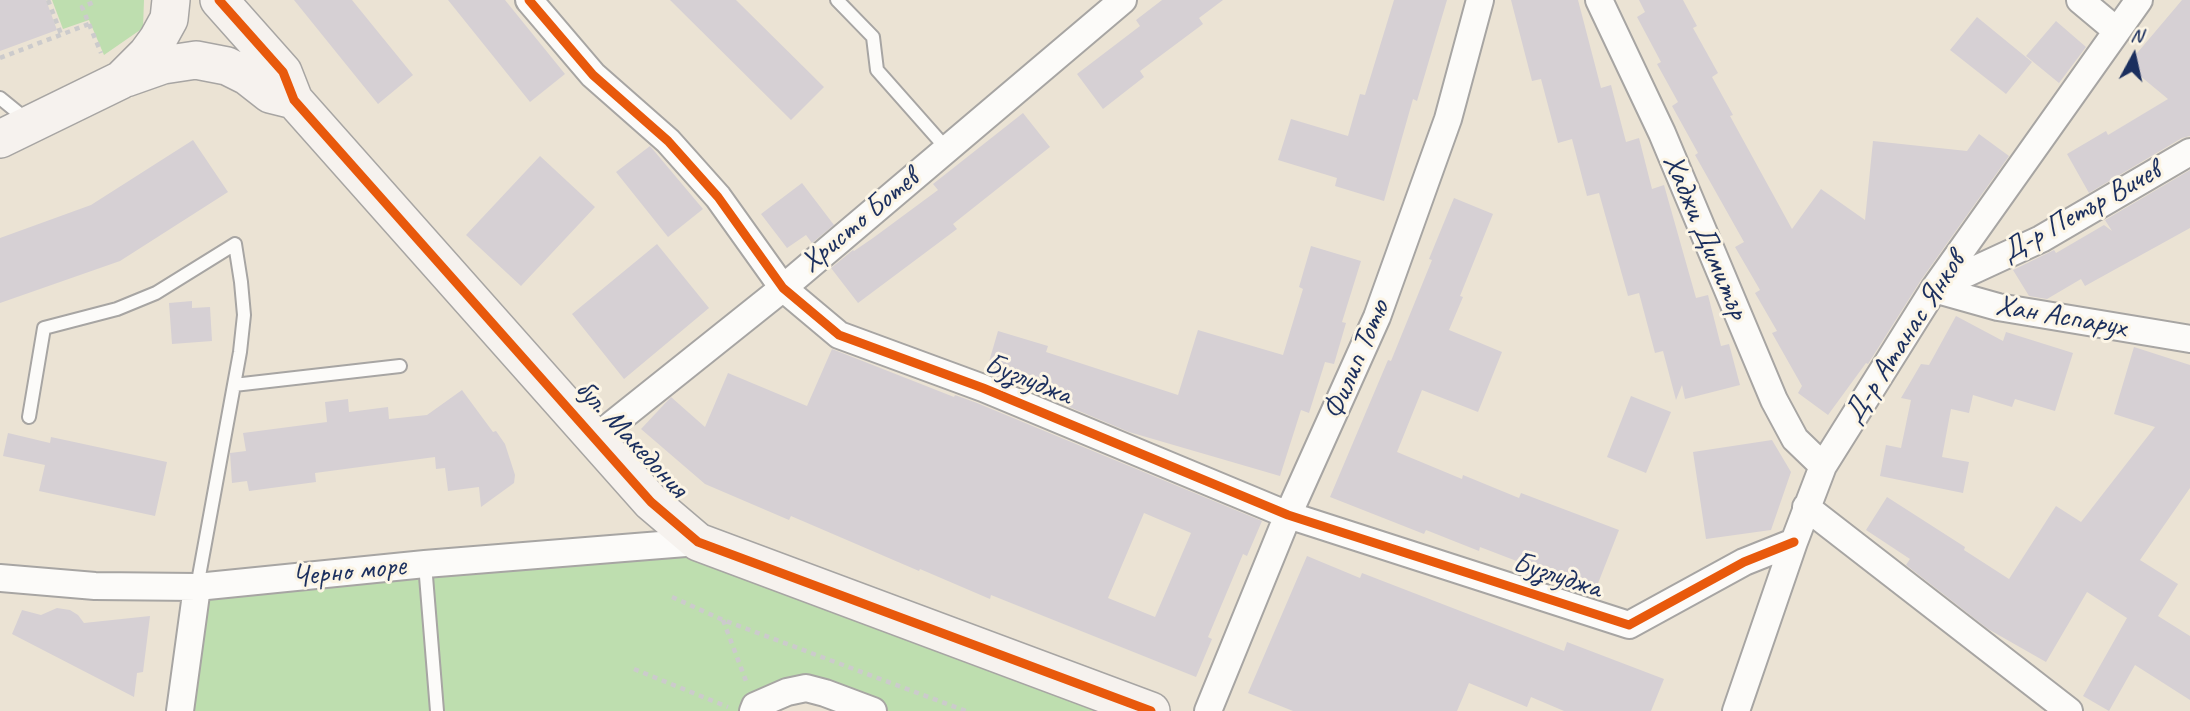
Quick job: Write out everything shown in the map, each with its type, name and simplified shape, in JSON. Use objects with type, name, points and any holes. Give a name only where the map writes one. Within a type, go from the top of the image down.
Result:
[{"type":"street","points":[[16,131],[121,80],[158,39],[169,19],[172,0]]},
{"type":"street","name":"бул. Македония","points":[[219,0],[283,72],[294,100],[650,502],[698,542],[1151,711]]},
{"type":"street","name":"Бузлуджа","points":[[529,0],[593,75],[668,141],[718,197],[783,288],[839,335],[983,388],[1288,515],[1629,625],[1744,562],[1794,542]]},
{"type":"street","name":"Христо Ботев","points":[[594,439],[783,288],[1123,0]]},
{"type":"street","name":"Филип Тотю","points":[[1208,711],[1288,515],[1377,317],[1397,265],[1448,119],[1480,0]]},
{"type":"street","name":"Хаджи Димитър","points":[[1599,0],[1662,134],[1773,400],[1796,439],[1823,466]]},
{"type":"street","points":[[2080,0],[2117,31]]},
{"type":"street","name":"Д-р Атанас Янков","points":[[1736,711],[1806,507],[1823,466],[1934,289],[2139,0]]},
{"type":"street","name":"бул. Македония","points":[[121,80],[163,65],[196,60],[228,66],[247,76],[270,94],[294,100]]},
{"type":"street","name":"Д-р Петър Вичев","points":[[1934,289],[2041,239],[2190,152]]},
{"type":"street","name":"Хан Аспарух","points":[[1934,289],[1998,307],[2190,339]]},
{"type":"street","points":[[1806,507],[2069,711]]},
{"type":"street","name":"Черно море","points":[[0,578],[95,586],[197,587],[425,564],[698,542]]},
{"type":"street","points":[[180,711],[197,587]]},
{"type":"street","points":[[749,709],[787,692],[806,688],[825,692],[873,711]]},
{"type":"lane","points":[[837,0],[873,37],[877,70],[946,148]]},
{"type":"lane","points":[[0,98],[16,131]]},
{"type":"lane","points":[[29,416],[44,328],[117,309],[156,293],[235,244],[244,315],[197,587]]},
{"type":"lane","points":[[234,385],[400,366]]},
{"type":"lane","points":[[425,564],[438,711]]},
{"type":"path","points":[[48,0],[61,34]]},
{"type":"path","points":[[0,58],[89,24],[82,7],[94,2],[93,0]]},
{"type":"path","points":[[672,597],[723,620],[965,711]]},
{"type":"path","points":[[723,620],[749,709]]},
{"type":"path","points":[[634,669],[749,709]]},
{"type":"green space","points":[[52,0],[144,0],[143,28],[104,55],[89,20],[63,29]]},
{"type":"green space","points":[[698,542],[1151,711],[873,711],[787,692],[781,711],[180,711],[197,587]]},
{"type":"building","points":[[0,0],[46,0],[57,30],[0,51]]},
{"type":"building","points":[[294,0],[352,0],[413,75],[378,104]]},
{"type":"building","points":[[448,0],[505,0],[565,74],[530,102]]},
{"type":"building","points":[[670,0],[736,0],[824,87],[791,120]]},
{"type":"building","points":[[1162,0],[1223,0],[1199,18],[1203,24],[1140,71],[1144,77],[1103,109],[1077,74],[1140,26],[1136,20]]},
{"type":"building","points":[[1394,0],[1447,0],[1417,101],[1413,99],[1384,201],[1335,186],[1337,178],[1278,160],[1291,119],[1348,136],[1360,94],[1365,95]]},
{"type":"building","points":[[1511,0],[1578,0],[1601,88],[1611,85],[1626,142],[1639,138],[1652,189],[1664,185],[1696,298],[1708,295],[1721,346],[1729,344],[1740,385],[1685,399],[1682,385],[1676,400],[1663,351],[1655,353],[1639,293],[1628,296],[1599,193],[1587,196],[1572,139],[1558,143],[1541,79],[1532,81]]},
{"type":"building","points":[[1639,0],[1683,0],[1697,26],[1693,28],[1718,73],[1712,77],[1733,115],[1730,116],[1792,229],[1821,189],[1865,220],[1873,141],[1967,151],[1979,134],[2009,156],[1921,280],[1868,364],[1866,363],[1828,415],[1798,393],[1802,386],[1772,333],[1777,331],[1755,293],[1760,290],[1735,247],[1744,242],[1695,155],[1698,153],[1672,106],[1678,102],[1657,64],[1661,62],[1637,17],[1645,12]]},
{"type":"building","points":[[2182,0],[2190,0],[2190,136],[2182,138],[2089,193],[2067,154],[2106,131],[2108,135],[2168,99],[2127,65]]},
{"type":"building","points":[[1977,17],[2032,62],[2006,94],[1950,50]]},
{"type":"building","points":[[2056,21],[2086,47],[2059,83],[2026,56]]},
{"type":"building","points":[[1023,113],[1050,147],[953,224],[957,229],[858,303],[831,268],[938,190],[933,184]]},
{"type":"building","points":[[193,140],[228,192],[120,261],[0,303],[0,238],[91,205]]},
{"type":"building","points":[[650,146],[703,209],[668,237],[616,172]]},
{"type":"building","points":[[540,156],[595,207],[521,286],[466,235]]},
{"type":"building","points":[[2190,170],[2190,228],[2085,286],[2081,279],[2047,299],[2029,296],[2013,270],[2054,250],[2056,253],[2104,225],[2112,231],[2105,220]]},
{"type":"building","points":[[802,183],[834,225],[812,243],[806,235],[787,248],[761,214]]},
{"type":"building","points":[[1454,198],[1493,214],[1449,330],[1502,352],[1478,412],[1422,390],[1397,452],[1462,479],[1463,475],[1519,498],[1521,493],[1619,530],[1595,591],[1480,547],[1479,551],[1426,530],[1424,534],[1330,497],[1388,360],[1391,361]]},
{"type":"building","points":[[657,244],[709,308],[624,379],[572,314]]},
{"type":"building","points":[[1311,246],[1361,261],[1342,322],[1346,323],[1334,364],[1325,362],[1309,413],[1301,410],[1280,476],[1129,432],[986,372],[998,331],[1048,346],[1046,352],[1178,395],[1198,330],[1283,355],[1303,289],[1299,287]]},
{"type":"building","points":[[192,301],[192,308],[210,307],[212,341],[172,344],[169,303]]},
{"type":"building","points":[[1956,316],[2003,341],[2006,332],[2073,353],[2055,411],[2015,399],[2012,407],[1973,395],[1969,413],[1951,409],[1942,457],[1969,462],[1963,493],[1880,476],[1886,445],[1901,448],[1911,400],[1901,398],[1921,364],[1929,365]]},
{"type":"building","points":[[2134,347],[2190,365],[2190,488],[2140,560],[2178,584],[2158,616],[2190,636],[2190,700],[2135,665],[2109,711],[2083,696],[2127,618],[2087,592],[2046,662],[1988,629],[1906,565],[1910,559],[1866,530],[1887,497],[2009,579],[2056,506],[2081,522],[2155,427],[2114,414]]},
{"type":"building","points":[[832,349],[954,397],[955,395],[977,403],[1262,521],[1247,556],[1243,554],[1208,637],[1212,639],[1196,677],[991,595],[990,599],[920,569],[919,571],[791,516],[789,520],[705,484],[641,429],[671,397],[705,427],[728,373],[807,406]],"holes":[[[1144,513],[1191,533],[1155,617],[1108,598]]]},
{"type":"building","points":[[462,390],[505,444],[515,475],[514,483],[481,507],[479,487],[448,491],[445,468],[436,469],[435,457],[315,473],[316,482],[249,491],[247,481],[232,483],[230,453],[246,451],[243,433],[327,422],[325,402],[348,399],[349,412],[388,407],[389,419],[427,415]]},
{"type":"building","points":[[1631,396],[1671,412],[1646,473],[1607,457]]},
{"type":"building","points":[[8,433],[50,443],[51,437],[167,462],[155,516],[39,491],[45,465],[3,456]]},
{"type":"building","points":[[1772,440],[1791,472],[1771,530],[1706,539],[1693,452]]},
{"type":"building","points":[[1307,556],[1360,578],[1362,573],[1564,651],[1567,642],[1664,679],[1651,711],[1564,711],[1531,697],[1527,707],[1469,683],[1457,711],[1293,711],[1248,693]]},
{"type":"building","points":[[57,608],[70,610],[84,623],[150,616],[143,672],[137,673],[134,697],[12,634],[22,610],[41,615]]},
{"type":"cycle path","points":[[219,0],[283,72],[294,100],[651,502],[698,542],[1151,711]]},
{"type":"cycle path","points":[[529,0],[593,75],[668,141],[718,197],[783,288],[839,335],[983,388],[1288,515],[1629,625],[1744,562],[1794,542]]}]
